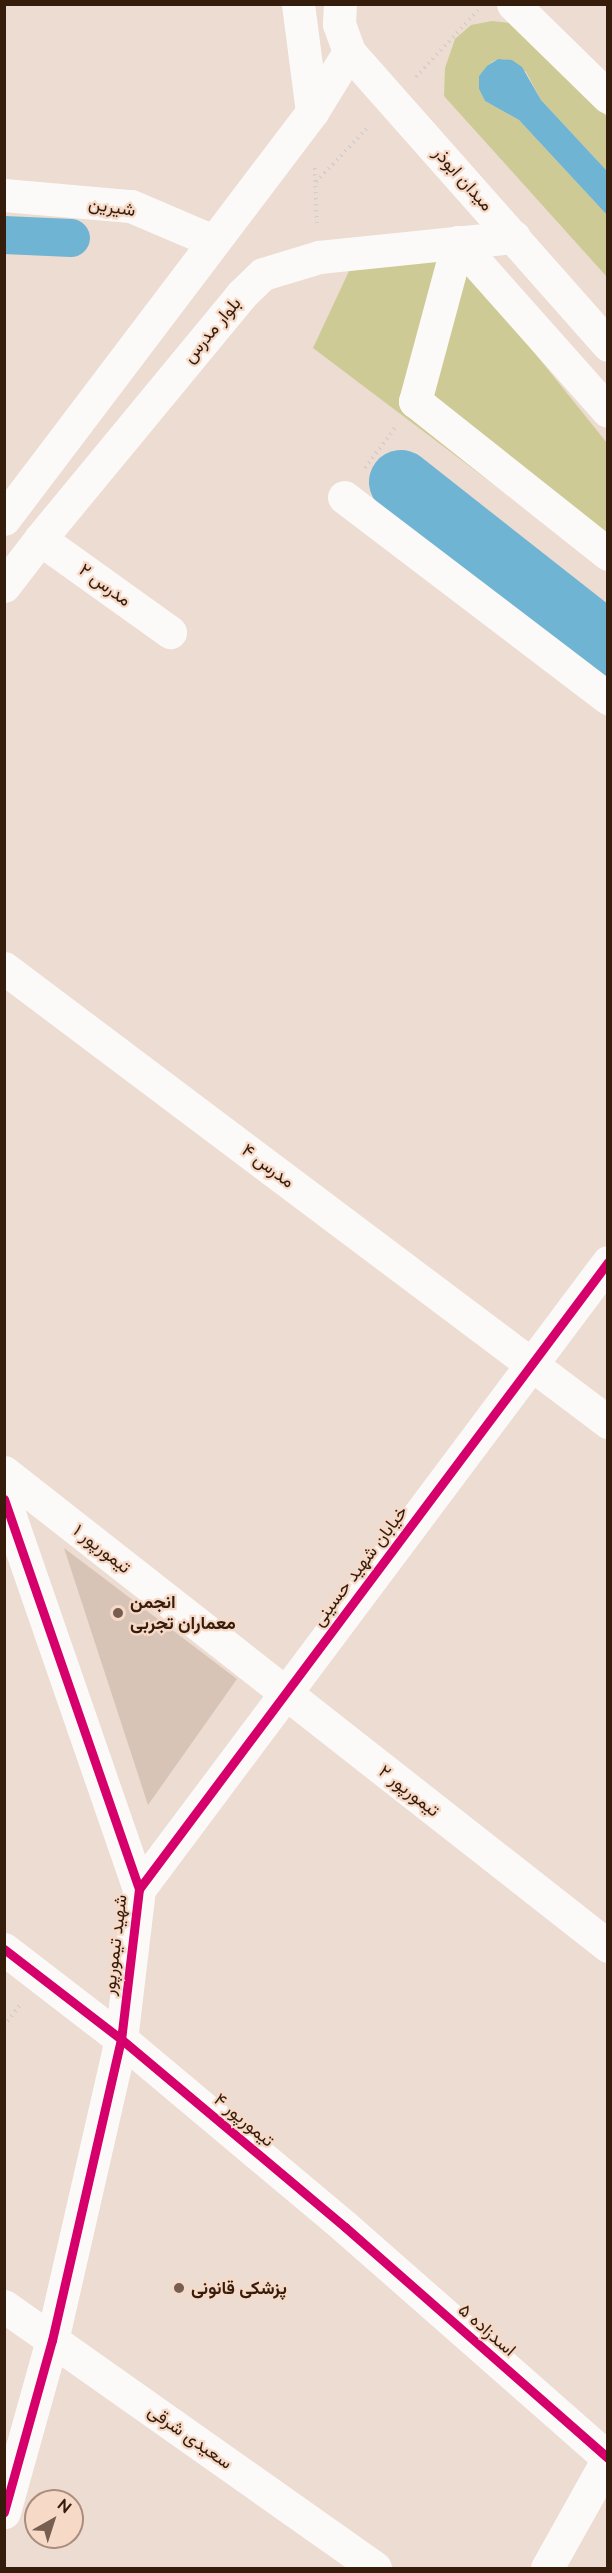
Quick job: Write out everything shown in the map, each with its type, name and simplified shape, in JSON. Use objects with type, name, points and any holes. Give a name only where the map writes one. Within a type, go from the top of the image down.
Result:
[{"type":"street","points":[[298,4],[312,112]]},
{"type":"street","name":"میدان ابوذر","points":[[340,4],[339,24],[349,52],[608,345]]},
{"type":"street","points":[[513,4],[543,20],[608,97]]},
{"type":"street","points":[[9,506],[312,112],[349,52]]},
{"type":"street","name":"شیرین","points":[[4,195],[131,206],[213,242]]},
{"type":"street","name":"بلوار مدرس","points":[[4,586],[241,295],[263,274],[319,257],[514,237]]},
{"type":"street","points":[[458,242],[415,401],[608,554]]},
{"type":"street","points":[[458,242],[608,411]]},
{"type":"street","points":[[344,497],[608,698]]},
{"type":"street","name":"مدرس ۲","points":[[40,539],[170,632]]},
{"type":"street","name":"مدرس ۴","points":[[4,968],[608,1422]]},
{"type":"street","name":"خیابان شهید حسینی","points":[[139,1889],[608,1262]]},
{"type":"street","name":"تیمورپور ۱","points":[[4,1472],[285,1693]]},
{"type":"street","name":"شهید تیمورپور","points":[[4,1499],[139,1889],[121,2039],[52,2340],[4,2512]]},
{"type":"street","name":"تیمورپور ۲","points":[[285,1693],[608,1946]]},
{"type":"street","name":"تیمورپور ۴","points":[[4,1949],[121,2039],[345,2227]]},
{"type":"street","name":"اسدزاده ۵","points":[[345,2227],[608,2458]]},
{"type":"street","name":"سعیدی شرقی","points":[[4,2306],[375,2568]]},
{"type":"street","points":[[547,2568],[608,2458]]},
{"type":"path","points":[[312,112],[319,257]]},
{"type":"path","points":[[344,497],[415,401]]},
{"type":"shaded area","points":[[492,21],[520,24],[607,117],[607,171],[541,100],[526,72],[505,59],[498,59],[479,76],[479,89],[485,101],[519,120],[607,215],[607,277],[444,96],[445,68],[455,39],[471,25]]},
{"type":"shaded area","points":[[456,255],[607,443],[607,570],[313,348],[350,269]]},
{"type":"water","points":[[498,59],[512,60],[522,67],[541,100],[607,171],[607,215],[519,120],[485,101],[479,89],[479,76],[487,66]]},
{"type":"building","name":"انجمن معماران تجربی","points":[[64,1548],[237,1679],[148,1805]]},
{"type":"waterway","points":[[4,235],[71,238]]},
{"type":"waterway","points":[[401,482],[608,645]]},
{"type":"cycle path","points":[[139,1889],[608,1262]]},
{"type":"cycle path","points":[[4,1499],[139,1889],[121,2039],[52,2340],[4,2512]]},
{"type":"cycle path","points":[[4,1949],[121,2039],[345,2227],[608,2458]]},
{"type":"place","name":"انجمن معماران تجربی","points":[[118,1613]]},
{"type":"place","name":"پزشکی قانونی","points":[[179,2288]]}]
